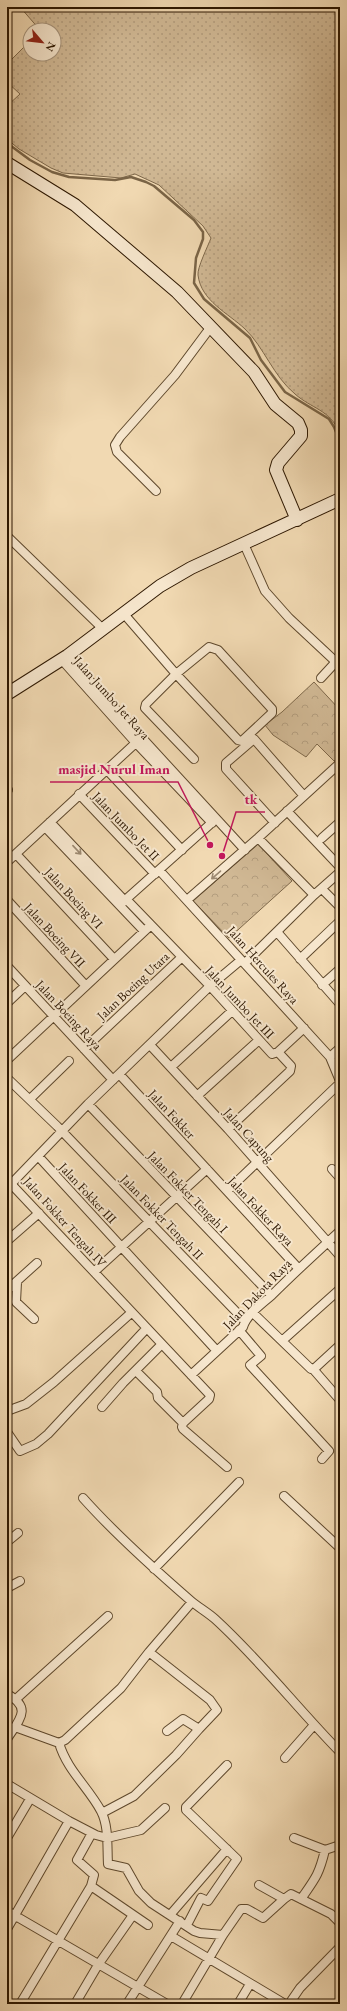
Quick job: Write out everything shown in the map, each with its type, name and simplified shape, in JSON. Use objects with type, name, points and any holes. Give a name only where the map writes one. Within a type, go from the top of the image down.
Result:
[{"type":"street","points":[[7,163],[75,205],[168,284],[254,372],[274,404],[299,425],[301,436],[278,463],[276,470],[297,520]]},
{"type":"street","points":[[156,491],[117,452],[115,445],[120,437],[175,375],[210,328]]},
{"type":"street","points":[[7,694],[64,658],[160,586],[191,568],[340,499]]},
{"type":"street","points":[[7,536],[103,629]]},
{"type":"street","points":[[244,544],[265,591],[289,618],[335,661],[321,678]]},
{"type":"street","points":[[124,614],[176,674],[240,740],[242,741],[273,711],[218,650],[209,647],[176,674],[146,704],[145,708],[194,759]]},
{"type":"street","name":"Jalan Jumbo Jet Raya","points":[[64,658],[214,821],[245,850]]},
{"type":"street","points":[[7,862],[138,740]]},
{"type":"street","points":[[275,823],[226,769],[226,763],[251,740],[257,741],[304,796]]},
{"type":"street","points":[[187,900],[245,850],[340,763]]},
{"type":"street","points":[[107,770],[182,850]]},
{"type":"street","name":"Jalan Jumbo Jet II","points":[[79,794],[157,872]]},
{"type":"street","points":[[287,811],[340,866]]},
{"type":"street","points":[[124,902],[214,821]]},
{"type":"street","points":[[322,838],[340,822]]},
{"type":"street","name":"Jalan Jumbo Jet III","points":[[47,824],[124,902],[151,925],[210,986],[272,1054],[278,1052],[291,1066],[290,1071],[228,1129]]},
{"type":"street","points":[[258,838],[314,895]]},
{"type":"street","name":"Jalan Boeing VI","points":[[16,854],[114,959]]},
{"type":"street","name":"Jalan Hercules Raya","points":[[157,872],[187,900],[330,1057],[340,1082]]},
{"type":"street","name":"Jalan Fokker Tengah IV","points":[[183,1423],[210,1398],[210,1395],[161,1345],[39,1213],[13,1184],[14,1180],[88,1104],[210,986],[243,962],[340,872]]},
{"type":"street","points":[[322,889],[340,908]]},
{"type":"street","name":"Jalan Boeing VII","points":[[7,900],[86,986]]},
{"type":"street","name":"Jalan Jumbo Jet III","points":[[124,902],[144,932]]},
{"type":"street","points":[[300,959],[340,921]]},
{"type":"street","points":[[7,1060],[151,925]]},
{"type":"street","points":[[277,932],[322,985],[338,999]]},
{"type":"street","name":"Jalan Boeing Utara","points":[[82,1047],[180,955]]},
{"type":"street","name":"Jalan Boeing Raya","points":[[7,966],[82,1047],[116,1078]]},
{"type":"street","points":[[322,985],[340,968]]},
{"type":"street","points":[[7,1003],[26,986]]},
{"type":"street","points":[[171,1067],[232,1011]]},
{"type":"street","points":[[278,1052],[304,1028]]},
{"type":"street","points":[[197,1096],[259,1040]]},
{"type":"street","name":"Jalan Capung","points":[[150,1045],[228,1129],[340,1256]]},
{"type":"street","points":[[330,1057],[340,1048]]},
{"type":"street","points":[[30,1099],[69,1061]]},
{"type":"street","name":"Jalan Fokker Tengah II","points":[[7,1078],[30,1099],[245,1321]]},
{"type":"street","name":"Jalan Fokker","points":[[116,1078],[207,1169]]},
{"type":"street","points":[[227,1191],[258,1163],[340,1082]]},
{"type":"street","name":"Jalan Fokker Tengah I","points":[[88,1104],[272,1295]]},
{"type":"street","name":"Jalan Fokker III","points":[[38,1156],[217,1351]]},
{"type":"street","points":[[94,1272],[207,1169]]},
{"type":"street","name":"Jalan Fokker Raya","points":[[207,1169],[298,1268]]},
{"type":"street","points":[[332,1169],[340,1178]]},
{"type":"street","points":[[7,1241],[39,1213]]},
{"type":"street","name":"Jalan Dakota Raya","points":[[191,1375],[239,1330],[245,1321],[298,1268],[340,1231]]},
{"type":"street","points":[[7,1290],[37,1263]]},
{"type":"street","points":[[17,1282],[16,1302],[34,1319]]},
{"type":"street","points":[[283,1340],[340,1289]]},
{"type":"street","points":[[7,1411],[26,1404],[54,1382],[131,1313]]},
{"type":"street","points":[[253,1313],[283,1340],[340,1400]]},
{"type":"street","points":[[7,1432],[20,1451],[36,1444],[48,1434],[146,1329]]},
{"type":"street","points":[[239,1330],[261,1356],[250,1365],[329,1451],[322,1460]]},
{"type":"street","points":[[312,1369],[340,1344]]},
{"type":"street","points":[[102,1407],[161,1345]]},
{"type":"street","points":[[136,1371],[158,1392],[158,1398],[183,1423],[183,1429],[227,1466]]},
{"type":"street","points":[[154,1569],[239,1482]]},
{"type":"street","points":[[284,1496],[340,1548]]},
{"type":"street","points":[[83,1498],[103,1520],[154,1569],[192,1602],[214,1618],[266,1670],[314,1725],[340,1752]]},
{"type":"street","points":[[7,1542],[18,1533]]},
{"type":"street","points":[[7,1588],[20,1581]]},
{"type":"street","points":[[15,1727],[59,1742],[66,1740],[121,1688],[192,1602]]},
{"type":"street","points":[[16,1699],[108,1616]]},
{"type":"street","points":[[102,1813],[134,1796],[176,1755],[217,1708],[210,1700],[150,1652]]},
{"type":"street","points":[[7,1694],[16,1699],[22,1706],[22,1710],[15,1727],[7,1739]]},
{"type":"street","points":[[167,1731],[183,1719],[199,1729]]},
{"type":"street","points":[[285,1758],[314,1725]]},
{"type":"street","points":[[59,1742],[65,1760],[102,1813],[107,1838],[108,1864],[126,1868],[142,1895],[151,1903],[170,1915],[200,1933],[223,1935]]},
{"type":"street","points":[[127,2004],[171,1936],[184,1923],[201,1898],[208,1900],[237,1859],[186,1808],[227,1765]]},
{"type":"street","points":[[7,1784],[69,1821],[92,1833],[107,1838],[141,1830],[165,1808]]},
{"type":"street","points":[[7,1838],[30,1799]]},
{"type":"street","points":[[7,1929],[69,1821]]},
{"type":"street","points":[[20,2004],[91,1886],[94,1875],[77,1860],[92,1833]]},
{"type":"street","points":[[294,1838],[325,1850],[340,1845]]},
{"type":"street","points":[[170,1915],[227,1849]]},
{"type":"street","points":[[301,1899],[314,1883],[320,1870],[325,1850]]},
{"type":"street","points":[[259,1885],[284,1899]]},
{"type":"street","points":[[91,1886],[148,1925]]},
{"type":"street","points":[[182,2004],[223,1935],[241,1909],[247,1909],[263,1918],[291,1894],[331,1914],[340,1923]]},
{"type":"street","points":[[7,1911],[167,2004]]},
{"type":"street","points":[[75,2004],[98,1965],[133,1915]]},
{"type":"street","points":[[171,1936],[285,2004]]},
{"type":"street","points":[[289,2004],[300,1988],[340,1947]]},
{"type":"street","points":[[238,2004],[250,1984]]},
{"type":"green space","points":[[20,7],[340,7],[340,433],[331,419],[320,410],[301,399],[287,387],[252,336],[216,306],[204,292],[200,284],[198,272],[211,238],[203,226],[159,185],[135,174],[121,178],[63,173],[51,168],[19,149],[7,139],[7,106],[20,94],[7,82],[7,64],[22,49],[22,62],[62,62],[62,22],[33,22]]},
{"type":"green space","points":[[314,682],[340,710],[340,756],[334,761],[317,744],[306,757],[273,735],[265,725],[282,712]]},
{"type":"green space","points":[[258,844],[292,881],[229,938],[193,901]]},
{"type":"waterway","points":[[7,143],[30,160],[52,172],[69,177],[115,180],[131,177],[146,182],[154,186],[194,220],[203,232],[203,239],[196,258],[194,283],[204,299],[250,338],[261,360],[285,392],[329,419],[340,442]]},
{"type":"place","name":"masjid Nurul Iman","points":[[210,845]]},
{"type":"place","name":"tk","points":[[222,856]]}]
